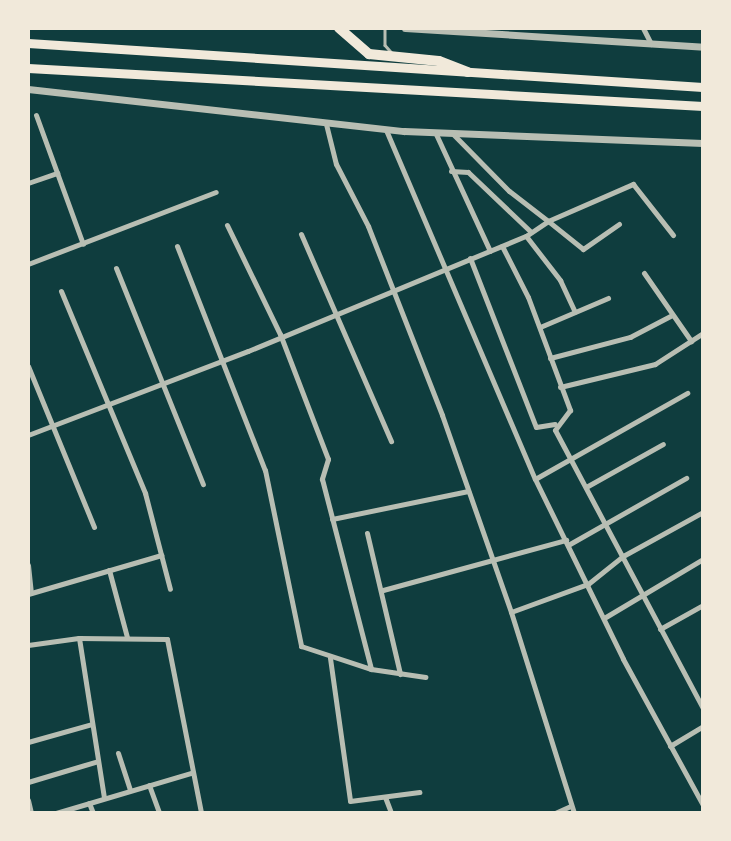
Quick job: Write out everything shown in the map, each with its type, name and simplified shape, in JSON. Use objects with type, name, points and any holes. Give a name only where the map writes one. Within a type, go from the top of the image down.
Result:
[{"type":"highway","points":[[339,28],[369,54],[439,61],[468,72]]},
{"type":"main road","points":[[28,43],[703,88]]},
{"type":"main road","points":[[28,68],[703,106]]},
{"type":"street","points":[[405,28],[703,47]]},
{"type":"street","points":[[643,28],[651,44]]},
{"type":"street","points":[[28,89],[386,130],[703,144]]},
{"type":"street","points":[[36,115],[83,244]]},
{"type":"street","points":[[326,124],[336,164],[369,226],[398,316],[468,491],[511,612],[572,810],[555,813]]},
{"type":"street","points":[[386,130],[535,479],[604,618],[703,805]]},
{"type":"street","points":[[435,132],[489,251]]},
{"type":"street","points":[[452,133],[509,191],[583,249],[619,224]]},
{"type":"street","points":[[451,171],[468,172],[528,234],[560,280],[575,312]]},
{"type":"street","points":[[28,183],[57,173]]},
{"type":"street","points":[[28,435],[108,407],[445,266],[502,246],[548,221],[633,184],[673,235]]},
{"type":"street","points":[[28,264],[216,192]]},
{"type":"street","points":[[227,225],[280,334],[328,459],[322,479],[371,670]]},
{"type":"street","points":[[301,234],[391,440]]},
{"type":"street","points":[[177,246],[265,470],[300,643],[330,658],[371,670],[425,677]]},
{"type":"street","points":[[470,258],[536,427],[555,424],[570,415],[540,327],[502,246]]},
{"type":"street","points":[[116,268],[203,484]]},
{"type":"street","points":[[644,273],[691,341]]},
{"type":"street","points":[[61,291],[145,493],[170,589]]},
{"type":"street","points":[[540,327],[608,298]]},
{"type":"street","points":[[551,358],[630,337],[672,315]]},
{"type":"street","points":[[560,387],[654,365],[703,333]]},
{"type":"street","points":[[28,366],[49,426],[94,527]]},
{"type":"street","points":[[535,479],[687,393]]},
{"type":"street","points":[[555,424],[571,460],[703,708]]},
{"type":"street","points":[[586,487],[663,444]]},
{"type":"street","points":[[383,590],[567,543],[686,478]]},
{"type":"street","points":[[332,519],[468,491]]},
{"type":"street","points":[[511,612],[587,584],[623,556],[703,512]]},
{"type":"street","points":[[367,533],[383,590],[400,674]]},
{"type":"street","points":[[28,565],[29,593],[161,555]]},
{"type":"street","points":[[604,618],[641,593],[703,559]]},
{"type":"street","points":[[109,570],[127,637]]},
{"type":"street","points":[[660,629],[703,605]]},
{"type":"street","points":[[79,638],[104,798]]},
{"type":"street","points":[[28,645],[79,638],[167,639],[191,773],[201,813]]},
{"type":"street","points":[[330,658],[350,802],[419,792]]},
{"type":"street","points":[[28,742],[92,724]]},
{"type":"street","points":[[670,746],[703,726]]},
{"type":"street","points":[[118,753],[130,790]]},
{"type":"street","points":[[28,782],[98,761]]},
{"type":"street","points":[[56,813],[191,773]]},
{"type":"street","points":[[149,785],[158,813]]},
{"type":"street","points":[[385,797],[391,813]]},
{"type":"street","points":[[28,800],[31,813]]},
{"type":"street","points":[[89,803],[93,813]]},
{"type":"lane","points":[[385,28],[385,45],[395,57]]}]
